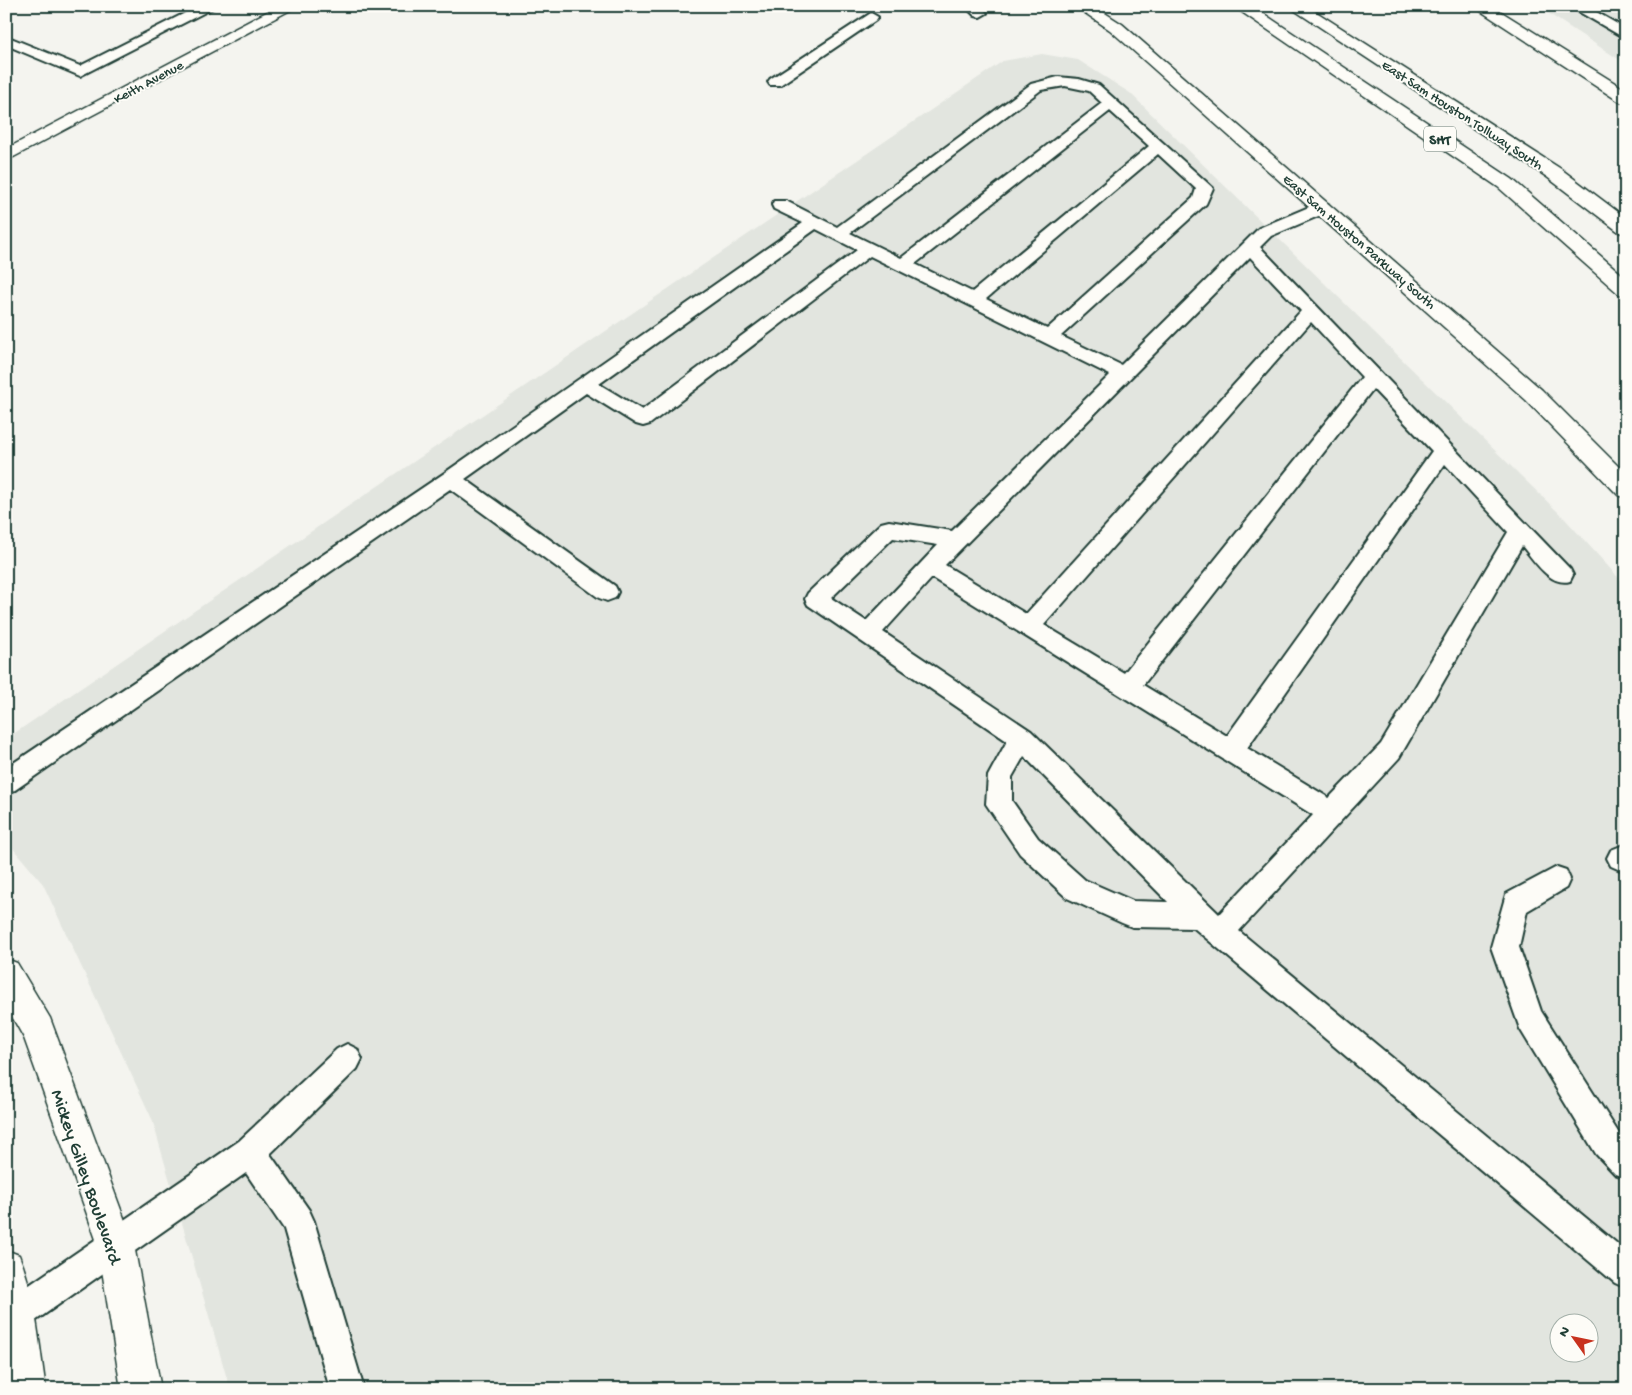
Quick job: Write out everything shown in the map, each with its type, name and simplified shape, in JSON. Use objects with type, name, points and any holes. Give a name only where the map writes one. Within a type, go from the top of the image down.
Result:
[{"type":"main road","name":"Keith Avenue","points":[[6,156],[290,6]]},
{"type":"main road","name":"East Sam Houston Parkway South","points":[[1083,6],[1116,27],[1534,395],[1626,489]]},
{"type":"main road","name":"East Sam Houston Tollway South","points":[[1241,6],[1505,182],[1626,289]]},
{"type":"main road","name":"East Sam Houston Tollway South","points":[[1296,6],[1554,174],[1626,228]]},
{"type":"main road","points":[[1481,6],[1626,98]]},
{"type":"main road","name":"Mickey Gilley Boulevard","points":[[6,974],[38,1030],[116,1245],[141,1389]]},
{"type":"main road","points":[[6,1268],[16,1314],[26,1389]]},
{"type":"lane","points":[[6,40],[80,72],[210,6]]},
{"type":"lane","points":[[1576,6],[1626,35]]},
{"type":"lane","points":[[775,82],[871,17]]},
{"type":"lane","points":[[838,234],[1036,87],[1048,82],[1080,82],[1094,88],[1205,188],[1200,200],[1049,337]]},
{"type":"lane","points":[[904,266],[1111,103]]},
{"type":"lane","points":[[974,300],[1159,146]]},
{"type":"lane","points":[[780,205],[1124,374]]},
{"type":"lane","points":[[868,634],[930,566],[1265,232],[1322,208]]},
{"type":"lane","points":[[6,782],[450,478],[815,222]]},
{"type":"lane","points":[[1250,247],[1562,575]]},
{"type":"lane","points":[[585,384],[643,419],[870,249]]},
{"type":"lane","points":[[1028,626],[1311,312]]},
{"type":"lane","points":[[1127,687],[1373,376]]},
{"type":"lane","points":[[1231,750],[1444,450]]},
{"type":"lane","points":[[450,478],[607,592]]},
{"type":"lane","points":[[957,540],[889,529],[816,599],[1022,738],[1199,914],[1626,1272]]},
{"type":"lane","points":[[1220,932],[1390,752],[1520,531]]},
{"type":"lane","points":[[930,566],[1332,813]]},
{"type":"lane","points":[[1022,738],[1000,776],[999,804],[1029,846],[1076,889],[1132,914],[1199,914]]},
{"type":"lane","points":[[1557,878],[1515,903],[1505,947],[1530,1020],[1607,1143],[1626,1163]]},
{"type":"lane","points":[[16,1314],[250,1152],[347,1059]]},
{"type":"lane","points":[[250,1152],[298,1222],[347,1389]]},
{"type":"shaded area","points":[[1537,6],[1626,6],[1626,64]]},
{"type":"shaded area","points":[[1042,54],[1078,60],[1130,93],[1565,519],[1626,586],[1626,1389],[230,1389],[152,1119],[43,884],[6,840],[6,739],[1003,61]]}]
